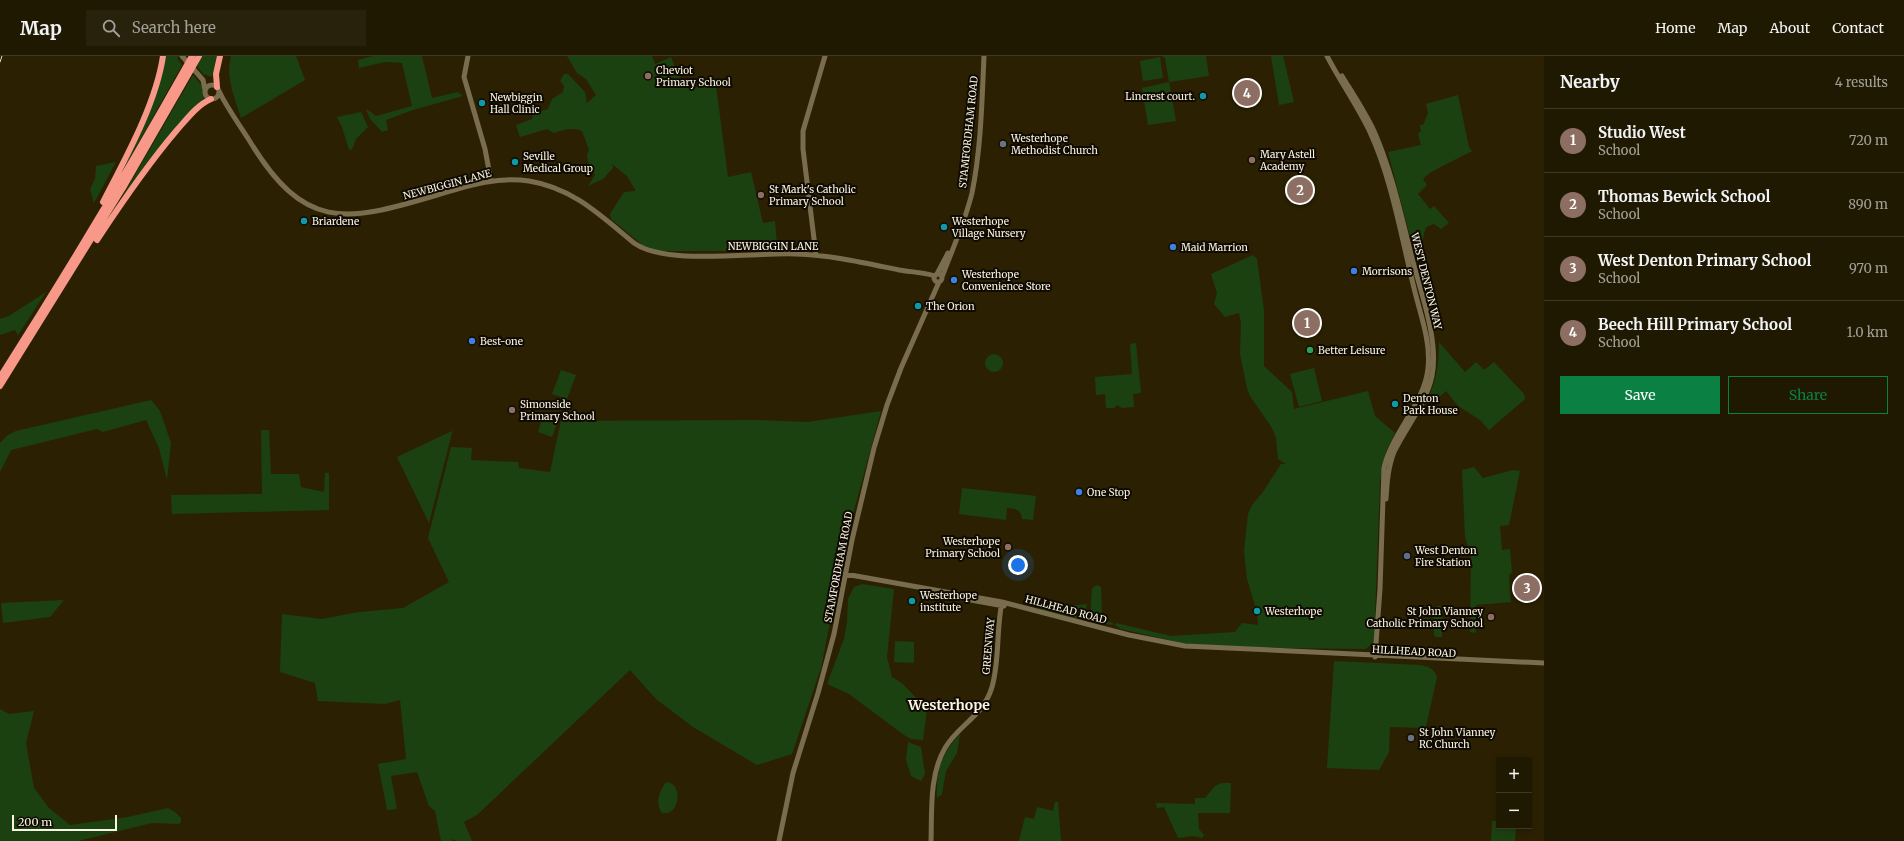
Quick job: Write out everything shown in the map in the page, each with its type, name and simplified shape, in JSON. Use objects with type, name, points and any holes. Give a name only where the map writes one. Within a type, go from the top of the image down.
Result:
[{"type":"highway","points":[[0,377],[50,299],[73,258],[136,136],[152,94],[163,56]]},
{"type":"highway","points":[[73,258],[138,151],[192,56]]},
{"type":"highway","points":[[0,386],[127,182],[199,56]]},
{"type":"highway","points":[[216,87],[216,74],[220,56]]},
{"type":"highway","points":[[76,266],[92,246],[138,178],[161,148],[198,106],[213,99]]},
{"type":"street","points":[[182,56],[202,80],[206,96],[225,103]]},
{"type":"street","points":[[468,56],[464,77],[485,149],[491,181]]},
{"type":"street","points":[[816,255],[803,149],[803,131],[824,56]]},
{"type":"street","name":"STAMFORDHAM ROAD","points":[[779,841],[793,773],[818,694],[834,634],[862,494],[887,405],[911,344],[930,302],[937,277],[962,216],[971,179],[983,56]]},
{"type":"street","name":"STAMFORDHAM ROAD","points":[[937,277],[972,193],[981,106],[983,56]]},
{"type":"street","name":"WEST DENTON WAY","points":[[1328,56],[1369,131],[1388,184],[1393,193]]},
{"type":"street","name":"WEST DENTON WAY","points":[[1331,56],[1373,130],[1391,178],[1393,193],[1425,310],[1434,354],[1431,379],[1427,391],[1414,410],[1389,466],[1383,517],[1375,656]]},
{"type":"street","points":[[202,80],[216,87]]},
{"type":"street","points":[[205,90],[207,86],[216,87]]},
{"type":"street","points":[[213,99],[218,96],[216,87]]},
{"type":"street","name":"NEWBIGGIN LANE","points":[[216,87],[260,158],[278,182],[296,198],[310,206],[326,211],[348,215],[373,212],[491,181],[527,181],[547,185],[568,193],[584,203],[642,250],[654,253],[683,256],[773,253],[816,255],[937,277]]},
{"type":"street","name":"NEWBIGGIN LANE","points":[[918,273],[937,277]]},
{"type":"street","points":[[927,274],[934,273],[937,277]]},
{"type":"street","name":"HILLHEAD ROAD","points":[[845,574],[1002,604],[1185,646],[1321,656],[1375,656],[1544,665]]},
{"type":"street","name":"GREENWAY","points":[[931,841],[935,778],[940,758],[950,741],[973,719],[986,703],[997,662],[997,636],[1002,604]]},
{"type":"green space","points":[[165,56],[179,56],[177,58],[182,65],[121,174]]},
{"type":"green space","points":[[202,56],[217,56],[212,77],[203,74],[197,66]]},
{"type":"green space","points":[[231,56],[296,56],[305,80],[241,118],[230,80],[229,64]]},
{"type":"green space","points":[[373,56],[422,56],[432,98],[458,92],[463,96],[413,110],[386,120],[388,130],[382,132],[371,120],[366,110],[376,116],[412,106],[402,63],[385,62],[359,68],[358,60]]},
{"type":"green space","points":[[567,56],[652,56],[655,64],[671,57],[684,88],[716,86],[728,177],[751,172],[763,223],[775,221],[777,245],[737,248],[732,244],[732,251],[657,251],[645,247],[611,219],[610,214],[624,192],[636,191],[627,176],[612,164],[613,168],[603,179],[588,186],[595,175],[587,157],[589,150],[582,131],[572,129],[554,133],[547,129],[520,137],[516,125],[532,119],[533,114],[548,109],[552,99],[563,92],[564,86],[560,81],[564,74],[568,74],[585,92],[587,103],[596,95],[586,79],[577,73]]},
{"type":"green space","points":[[1162,56],[1206,56],[1209,76],[1169,82],[1165,58]]},
{"type":"green space","points":[[1271,56],[1283,56],[1294,102],[1279,105]]},
{"type":"green space","points":[[1160,57],[1163,78],[1143,81],[1140,61]]},
{"type":"green space","points":[[193,75],[202,86],[204,99],[196,106],[148,161],[122,197]]},
{"type":"green space","points":[[1169,82],[1176,121],[1148,125],[1142,88]]},
{"type":"green space","points":[[1458,95],[1469,147],[1472,151],[1431,172],[1423,179],[1427,185],[1418,194],[1430,209],[1434,206],[1449,223],[1441,229],[1434,224],[1426,227],[1421,245],[1413,248],[1388,152],[1421,145],[1418,134],[1421,131],[1420,125],[1423,125],[1428,113],[1426,104]]},
{"type":"green space","points":[[361,112],[368,127],[356,139],[352,149],[349,150],[342,127],[337,117]]},
{"type":"green space","points":[[116,162],[94,203],[90,189],[95,179],[96,166]]},
{"type":"green space","points":[[1253,255],[1257,259],[1264,311],[1264,366],[1292,392],[1294,409],[1368,391],[1375,416],[1395,433],[1387,449],[1380,482],[1374,643],[1365,649],[1280,648],[1185,644],[1121,629],[1115,625],[1116,623],[1171,636],[1235,632],[1242,623],[1258,625],[1257,612],[1247,579],[1244,551],[1248,514],[1252,505],[1263,492],[1281,464],[1286,464],[1278,459],[1276,438],[1272,428],[1250,396],[1247,388],[1240,354],[1241,323],[1239,313],[1225,317],[1214,304],[1217,293],[1211,274]]},
{"type":"green space","points":[[46,292],[18,335],[15,330],[0,335],[0,319],[9,316]]},
{"type":"green space","points":[[1439,342],[1465,372],[1476,362],[1484,370],[1494,362],[1524,394],[1525,399],[1489,430],[1480,420],[1458,406],[1446,391],[1428,407],[1426,403],[1436,374]]},
{"type":"green space","points":[[1136,343],[1141,393],[1133,394],[1134,407],[1122,408],[1117,405],[1114,408],[1106,408],[1105,394],[1096,395],[1095,377],[1132,374],[1130,344]]},
{"type":"green space","points":[[994,354],[1000,357],[1003,363],[1000,369],[994,372],[988,369],[985,363],[988,357]]},
{"type":"green space","points":[[1314,368],[1322,401],[1299,407],[1290,374]]},
{"type":"green space","points":[[561,370],[576,375],[567,399],[552,394]]},
{"type":"green space","points":[[151,400],[160,411],[171,443],[167,480],[159,448],[146,420],[103,432],[97,429],[11,450],[0,472],[0,443],[8,435],[16,431]]},
{"type":"green space","points":[[881,411],[840,562],[837,587],[821,668],[792,754],[757,765],[693,727],[656,699],[630,670],[477,815],[464,822],[472,841],[457,841],[452,839],[452,841],[441,841],[435,811],[429,806],[417,772],[391,776],[397,809],[387,810],[378,764],[406,759],[400,700],[385,704],[318,701],[315,683],[280,672],[282,614],[322,619],[359,612],[403,608],[449,582],[428,538],[451,447],[472,448],[471,460],[518,462],[519,468],[550,472],[561,421],[755,420],[808,422]]},
{"type":"green space","points":[[544,412],[559,417],[552,437],[538,432]]},
{"type":"green space","points":[[261,430],[269,430],[271,474],[299,474],[301,487],[324,492],[325,473],[329,473],[329,510],[172,514],[171,495],[262,494]]},
{"type":"green space","points":[[452,431],[452,433],[429,523],[397,457]]},
{"type":"green space","points":[[1474,467],[1483,478],[1513,470],[1520,471],[1509,525],[1500,526],[1502,550],[1510,549],[1512,572],[1509,575],[1511,602],[1476,605],[1476,618],[1478,620],[1475,623],[1476,633],[1470,632],[1471,557],[1465,536],[1462,470]]},
{"type":"green space","points":[[962,488],[1036,496],[1033,520],[1022,519],[1021,513],[1010,508],[1007,508],[1006,520],[959,514]]},
{"type":"green space","points":[[862,584],[894,589],[887,657],[892,677],[903,684],[927,710],[923,740],[911,739],[904,735],[849,694],[827,684],[844,639],[847,622],[848,599],[854,587]]},
{"type":"green space","points":[[1097,585],[1101,587],[1102,617],[1113,623],[1113,625],[1092,622],[1090,620],[1092,588]]},
{"type":"green space","points":[[64,600],[50,617],[3,623],[1,603]]},
{"type":"green space","points":[[1087,604],[1085,615],[1081,619],[1035,609]]},
{"type":"green space","points":[[1438,606],[1443,606],[1442,637],[1436,637],[1434,635],[1434,625],[1416,626],[1416,618],[1433,619],[1434,609]]},
{"type":"green space","points":[[895,641],[914,642],[914,663],[894,662]]},
{"type":"green space","points":[[1334,661],[1420,665],[1431,668],[1436,674],[1437,677],[1425,731],[1423,728],[1390,727],[1389,752],[1379,770],[1327,768]]},
{"type":"green space","points":[[0,709],[9,714],[34,711],[26,743],[34,788],[49,808],[70,825],[128,817],[168,808],[181,818],[181,822],[179,824],[152,823],[78,841],[0,841]]},
{"type":"green space","points":[[960,734],[957,753],[946,771],[942,794],[937,798],[941,763],[948,749]]},
{"type":"green space","points":[[908,742],[921,747],[925,774],[921,781],[911,776],[906,760]]},
{"type":"green space","points":[[667,782],[676,788],[677,799],[673,810],[668,813],[662,813],[658,802],[660,793]]},
{"type":"green space","points":[[1222,783],[1231,783],[1230,813],[1198,813],[1199,829],[1204,835],[1202,838],[1194,836],[1178,838],[1164,807],[1157,808],[1156,803],[1195,804],[1195,798],[1205,798],[1215,786]]},
{"type":"green space","points":[[1055,802],[1058,802],[1061,841],[1019,841],[1025,817],[1034,819],[1037,807],[1053,811]]},
{"type":"green space","points":[[1492,821],[1496,821],[1496,829],[1516,829],[1515,841],[1491,841]]},
{"type":"tram line","points":[[0,62],[2,56]]},
{"type":"place","name":"Cheviot Primary School","points":[[648,76]]},
{"type":"place","name":"Beech Hill Primary School","points":[[1247,93]]},
{"type":"place","name":"Lincrest court.","points":[[1203,96]]},
{"type":"place","name":"Newbiggin Hall Clinic","points":[[482,103]]},
{"type":"place","name":"Westerhope Methodist Church","points":[[1003,144]]},
{"type":"place","name":"Mary Astell Academy","points":[[1252,160]]},
{"type":"place","name":"Seville Medical Group","points":[[515,162]]},
{"type":"place","name":"Thomas Bewick School","points":[[1300,190]]},
{"type":"place","name":"St Mark's Catholic Primary School","points":[[761,195]]},
{"type":"place","name":"Briardene","points":[[304,221]]},
{"type":"place","name":"Westerhope Village Nursery","points":[[944,227]]},
{"type":"place","name":"Maid Marrion","points":[[1173,247]]},
{"type":"place","name":"Morrisons","points":[[1354,271]]},
{"type":"place","name":"Westerhope Convenience Store","points":[[954,280]]},
{"type":"place","name":"The Orion","points":[[918,306]]},
{"type":"place","name":"Studio West","points":[[1307,323]]},
{"type":"place","name":"Best-one","points":[[472,341]]},
{"type":"place","name":"Better Leisure","points":[[1310,350]]},
{"type":"place","name":"Denton Park House","points":[[1395,404]]},
{"type":"place","name":"Simonside Primary School","points":[[512,410]]},
{"type":"place","name":"One Stop","points":[[1079,492]]},
{"type":"place","name":"Westerhope Primary School","points":[[1008,547]]},
{"type":"place","name":"West Denton Fire Station","points":[[1407,556]]},
{"type":"place","name":"West Denton Primary School","points":[[1527,588]]},
{"type":"place","name":"Westerhope institute","points":[[912,601]]},
{"type":"place","name":"Westerhope","points":[[1257,611]]},
{"type":"place","name":"St John Vianney Catholic Primary School","points":[[1491,617]]},
{"type":"place","name":"St John Vianney RC Church","points":[[1411,738]]},
{"type":"district","name":"Westerhope","points":[[949,705]]}]
